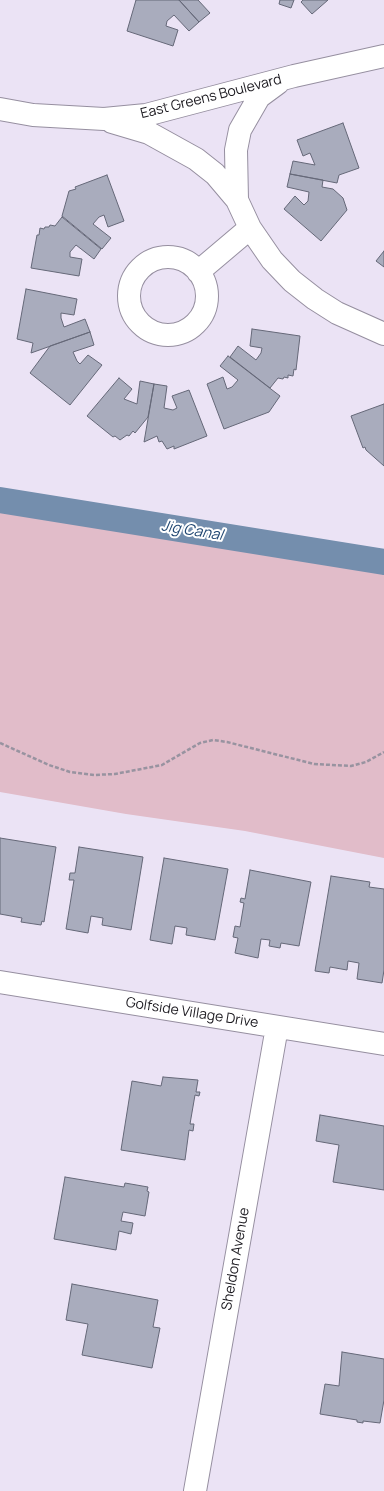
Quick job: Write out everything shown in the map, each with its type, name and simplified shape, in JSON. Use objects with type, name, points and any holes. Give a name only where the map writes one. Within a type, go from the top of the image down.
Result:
[{"type":"street","points":[[384,56],[294,76],[275,84],[259,97],[240,130],[236,150],[236,200],[250,228],[272,260],[292,281],[315,300],[337,314],[384,334]]},
{"type":"street","name":"East Greens Boulevard","points":[[0,109],[33,115],[104,119],[146,115],[294,76]]},
{"type":"street","name":"East Greens Boulevard","points":[[104,119],[149,133],[196,159],[215,174],[236,200]]},
{"type":"street","points":[[198,272],[250,228]]},
{"type":"street","name":"Golfside Village Drive","points":[[0,982],[384,1044]]},
{"type":"street","name":"Sheldon Avenue","points":[[195,1491],[277,1027]]},
{"type":"path","points":[[0,743],[49,766],[70,772],[94,776],[130,772],[162,765],[200,743],[213,740],[314,764],[351,766],[366,762],[384,752]]},
{"type":"shaded area","points":[[0,500],[384,567],[384,858],[245,831],[126,814],[0,792]]},
{"type":"building","points":[[136,0],[179,0],[199,22],[189,31],[174,15],[167,21],[166,26],[178,30],[173,46],[127,31]]},
{"type":"building","points":[[179,0],[198,0],[210,13],[199,22]]},
{"type":"building","points":[[280,0],[294,0],[291,8],[279,4]]},
{"type":"building","points":[[303,0],[328,0],[312,14],[301,2]]},
{"type":"building","points":[[343,123],[359,168],[339,175],[337,183],[290,174],[293,161],[315,165],[310,153],[303,156],[297,140]]},
{"type":"building","points":[[290,174],[323,180],[322,187],[333,189],[343,198],[347,210],[321,241],[284,209],[295,196],[304,205],[308,201],[309,192],[287,187]]},
{"type":"building","points":[[107,175],[124,221],[108,227],[104,215],[99,217],[93,224],[111,238],[102,249],[62,216],[69,191],[76,189],[75,187]]},
{"type":"building","points":[[62,217],[101,249],[94,259],[76,245],[70,252],[70,257],[82,259],[79,276],[31,268],[37,235],[39,235],[40,228],[44,229],[50,225],[55,226]]},
{"type":"building","points":[[384,251],[384,267],[376,261]]},
{"type":"building","points":[[26,289],[77,299],[74,315],[61,313],[64,327],[85,319],[90,332],[31,353],[33,343],[17,339]]},
{"type":"building","points":[[252,329],[300,336],[296,370],[294,369],[293,376],[288,375],[288,378],[284,377],[283,379],[278,378],[270,388],[230,357],[238,346],[256,360],[261,353],[262,348],[250,346]]},
{"type":"building","points":[[90,332],[94,345],[73,352],[80,364],[88,355],[102,365],[70,405],[30,373],[50,346]]},
{"type":"building","points":[[228,356],[280,396],[269,412],[224,429],[207,384],[223,377],[227,389],[232,387],[238,380],[220,366]]},
{"type":"building","points":[[119,378],[132,389],[124,399],[137,404],[140,381],[154,384],[148,417],[135,433],[133,431],[129,436],[127,435],[120,440],[115,436],[113,437],[87,416]]},
{"type":"building","points":[[154,384],[167,386],[164,408],[173,410],[177,408],[172,396],[189,390],[207,436],[174,449],[174,446],[167,449],[162,441],[159,442],[157,436],[144,442]]},
{"type":"building","points":[[384,404],[384,466],[366,450],[365,447],[363,448],[351,416]]},
{"type":"building","points":[[0,838],[56,847],[44,922],[42,921],[41,925],[21,922],[22,918],[0,914]]},
{"type":"building","points":[[79,847],[143,857],[131,930],[102,925],[103,918],[91,916],[88,933],[66,929],[74,880],[69,880],[70,873],[75,873]]},
{"type":"building","points":[[164,858],[228,869],[215,940],[186,935],[187,928],[175,926],[172,944],[150,940]]},
{"type":"building","points":[[250,870],[311,882],[299,946],[281,943],[280,948],[269,946],[270,940],[261,939],[258,958],[235,953],[238,938],[233,937],[235,926],[240,927],[244,903],[240,902],[241,898],[245,899]]},
{"type":"building","points":[[331,876],[370,882],[369,887],[384,889],[384,970],[382,983],[357,979],[359,963],[348,961],[347,970],[330,967],[329,973],[315,971]]},
{"type":"building","points":[[163,1077],[198,1080],[196,1092],[200,1092],[199,1096],[195,1095],[190,1124],[194,1124],[193,1131],[189,1130],[185,1160],[121,1150],[132,1081],[161,1086]]},
{"type":"building","points":[[320,1115],[384,1126],[384,1190],[333,1182],[339,1145],[316,1141]]},
{"type":"building","points":[[65,1177],[124,1187],[125,1183],[148,1187],[147,1191],[149,1192],[145,1216],[123,1212],[121,1221],[133,1223],[131,1234],[119,1231],[116,1250],[54,1239]]},
{"type":"building","points":[[72,1284],[158,1300],[153,1327],[160,1328],[152,1368],[82,1355],[88,1324],[66,1320]]},
{"type":"building","points":[[342,1352],[384,1359],[384,1400],[380,1423],[363,1421],[363,1423],[357,1422],[357,1420],[320,1414],[325,1384],[339,1386]]},
{"type":"waterway","name":"Jig Canal","points":[[0,500],[384,562]]}]
